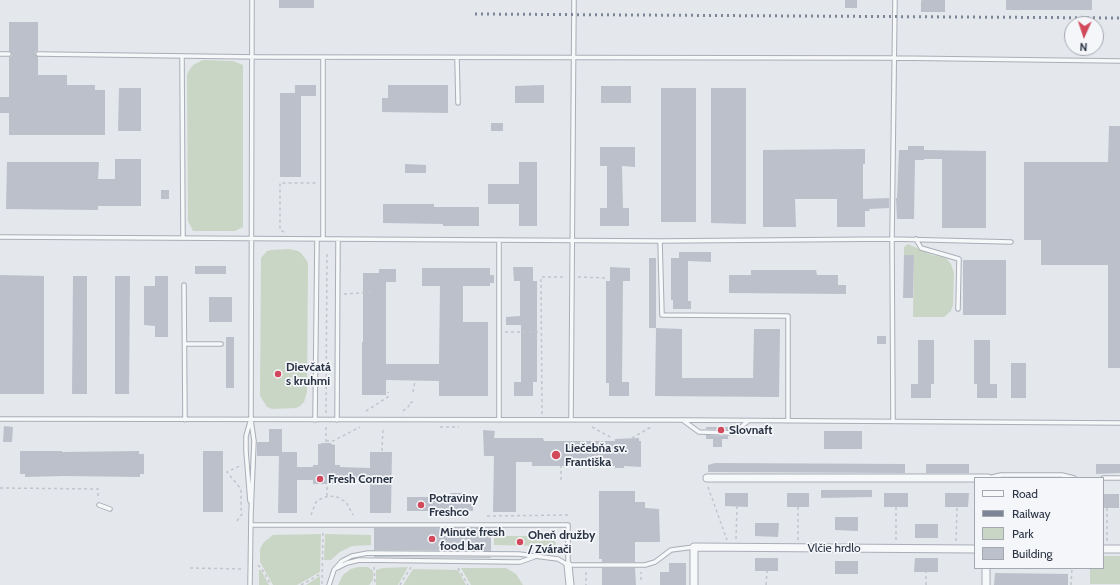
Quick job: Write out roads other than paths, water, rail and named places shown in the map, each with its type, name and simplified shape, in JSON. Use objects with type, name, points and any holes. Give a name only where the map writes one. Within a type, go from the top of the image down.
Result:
[{"type":"street","points":[[708,478],[974,478]]},
{"type":"street","points":[[694,547],[694,585]]},
{"type":"street","name":"Vlčie hrdlo","points":[[694,547],[974,549]]},
{"type":"street","points":[[1105,549],[1120,549]]},
{"type":"street","points":[[568,566],[570,585]]},
{"type":"street","points":[[986,569],[986,585]]},
{"type":"lane","points":[[250,585],[254,441],[251,420],[252,0]]},
{"type":"lane","points":[[571,420],[574,0]]},
{"type":"lane","points":[[893,421],[892,239],[895,0]]},
{"type":"lane","points":[[0,54],[9,54]]},
{"type":"lane","points":[[38,54],[323,58],[894,58],[1120,60]]},
{"type":"lane","points":[[182,57],[183,238]]},
{"type":"lane","points":[[323,58],[323,239]]},
{"type":"lane","points":[[457,58],[458,102]]},
{"type":"lane","points":[[0,236],[499,240],[916,239],[1011,242]]},
{"type":"lane","points":[[315,420],[317,239]]},
{"type":"lane","points":[[337,420],[338,239]]},
{"type":"lane","points":[[916,239],[921,248],[959,259],[958,309]]},
{"type":"lane","points":[[499,240],[499,420]]},
{"type":"lane","points":[[660,240],[662,315],[788,316],[788,421]]},
{"type":"lane","points":[[184,285],[185,420]]},
{"type":"lane","points":[[184,344],[221,344]]},
{"type":"lane","points":[[0,419],[1120,422]]},
{"type":"lane","points":[[251,420],[246,436],[246,463],[251,514]]},
{"type":"lane","points":[[684,420],[699,432],[734,433],[748,421]]},
{"type":"lane","points":[[995,477],[1009,475],[1068,477]]},
{"type":"lane","points":[[1104,478],[1120,478]]},
{"type":"lane","points":[[98,505],[110,509]]},
{"type":"lane","points":[[251,525],[568,525],[568,566]]},
{"type":"lane","name":"Vlčie hrdlo","points":[[568,566],[650,564],[671,550],[694,547]]},
{"type":"lane","points":[[329,585],[334,570],[342,561],[347,558],[368,553],[509,554],[558,559],[568,566]]},
{"type":"lane","points":[[334,570],[347,563],[358,560],[520,562],[537,556]]},
{"type":"railway","points":[[475,14],[1120,18]]},
{"type":"place","name":"Dievčatá s kruhmi","points":[[278,374]]},
{"type":"place","name":"Slovnaft","points":[[721,430]]},
{"type":"place","name":"Liečebňa sv. Františka","points":[[556,455]]},
{"type":"place","name":"Fresh Corner","points":[[320,479]]},
{"type":"place","name":"Potraviny Freshco","points":[[421,505]]},
{"type":"place","name":"Minute fresh food bar","points":[[432,539]]},
{"type":"place","name":"Oheň družby / Zvárači","points":[[520,542]]}]
